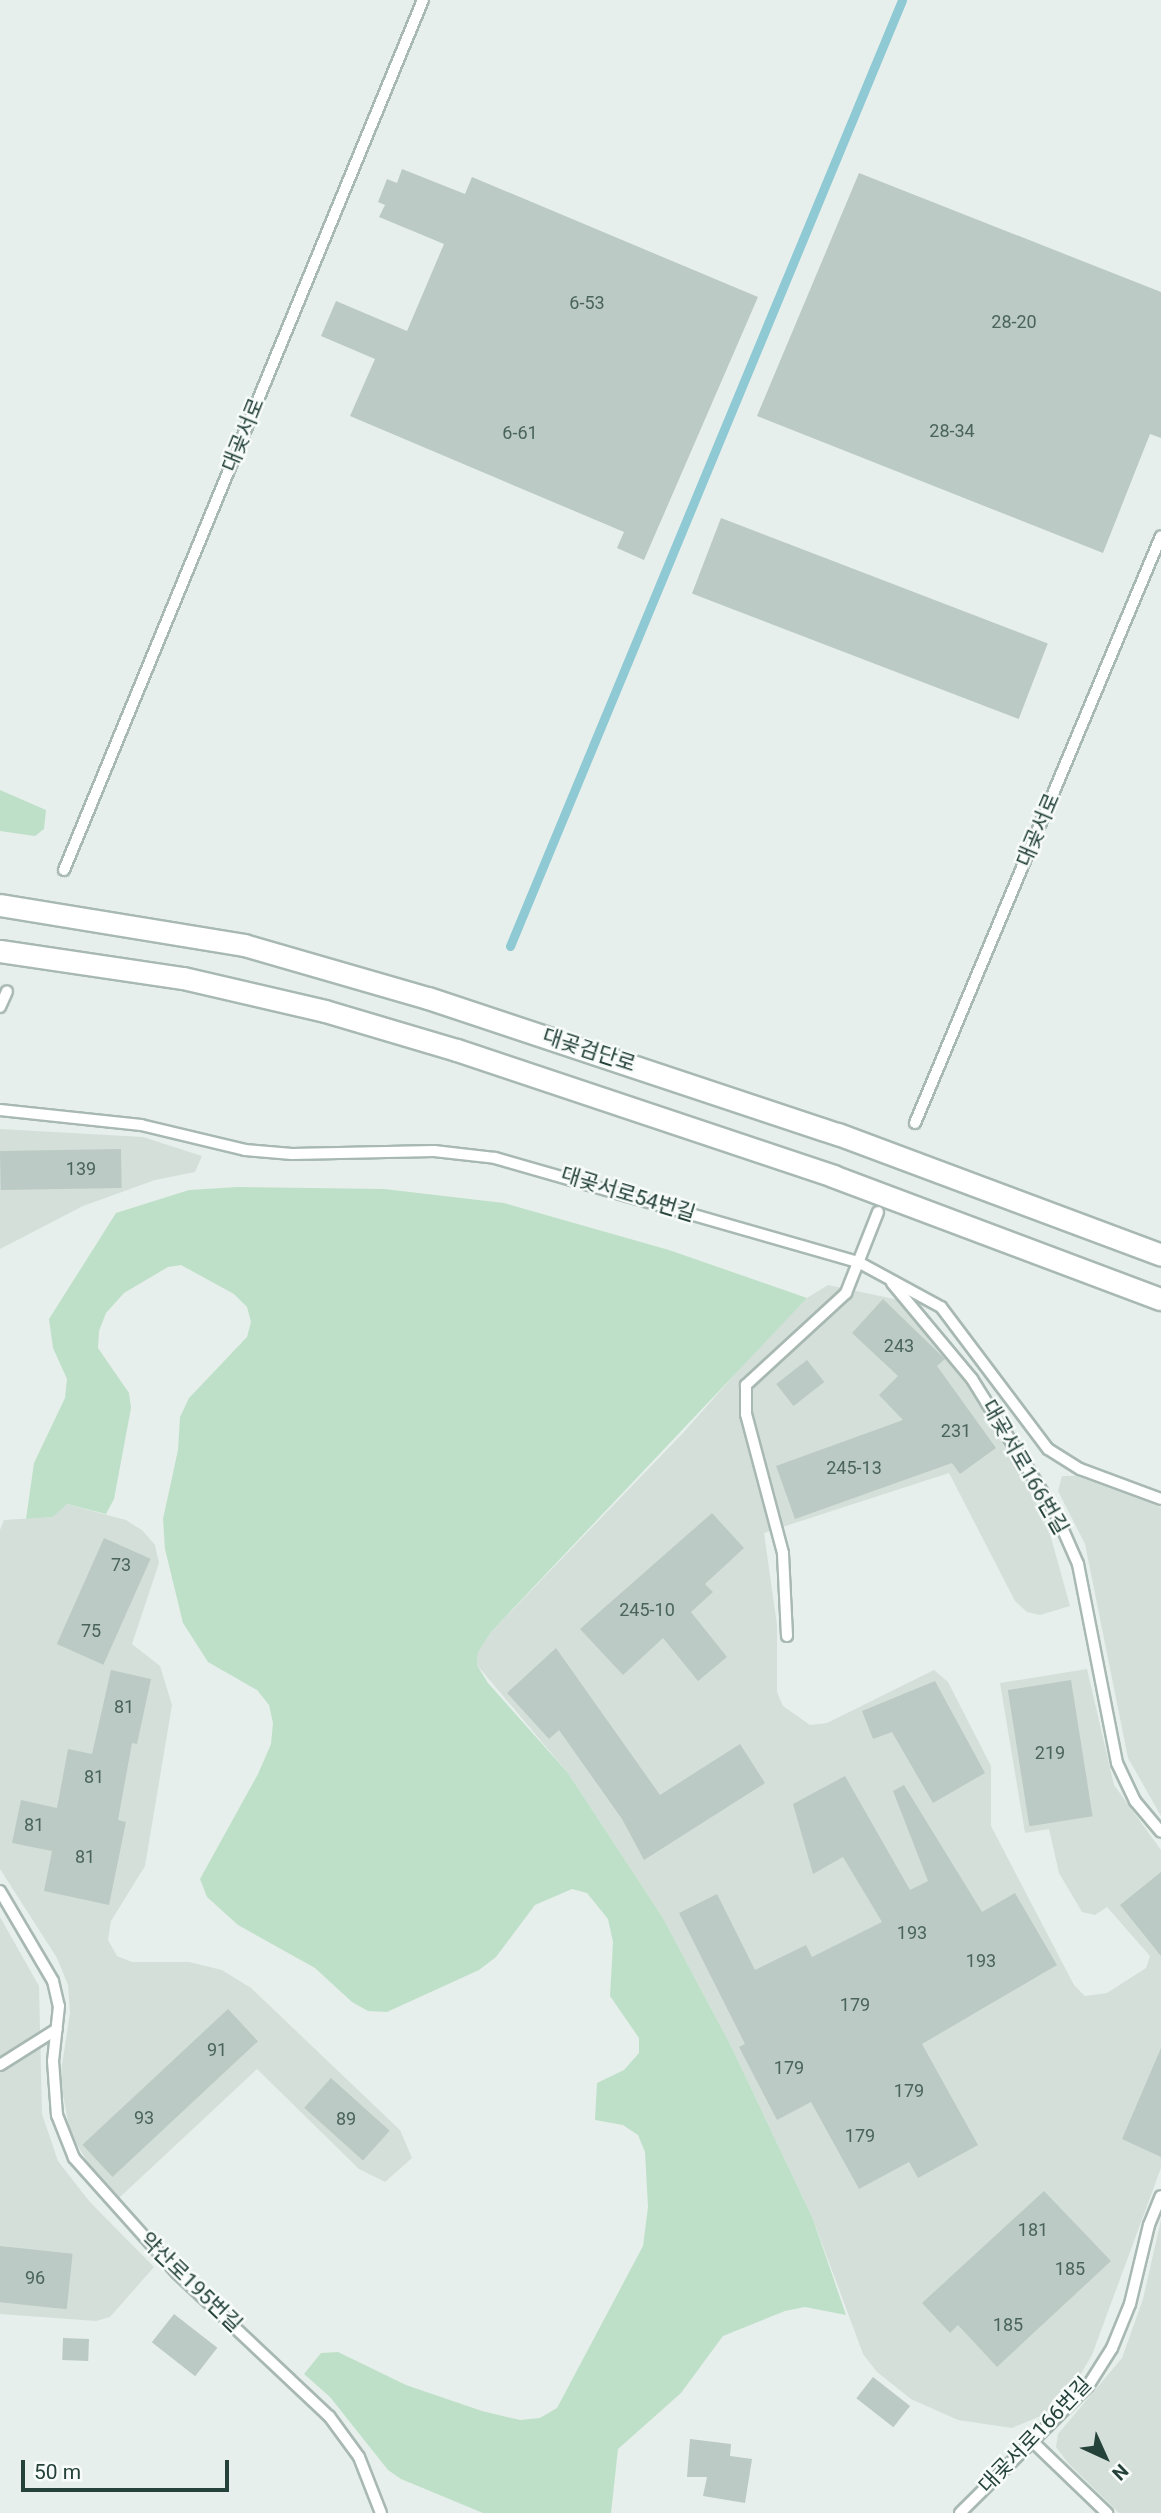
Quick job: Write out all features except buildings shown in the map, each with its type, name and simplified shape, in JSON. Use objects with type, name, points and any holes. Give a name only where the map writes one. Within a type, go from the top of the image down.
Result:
[{"type":"main road","name":"대곶검단로","points":[[0,905],[244,945],[428,998],[838,1133],[1161,1255]]},
{"type":"main road","name":"대곶검단로","points":[[0,951],[183,978],[325,1011],[457,1050],[833,1176],[1161,1299]]},
{"type":"lane","name":"대곶서로","points":[[64,870],[423,0]]},
{"type":"lane","name":"대곶서로","points":[[915,1124],[1161,536]]},
{"type":"lane","points":[[0,1007],[7,991]]},
{"type":"lane","name":"대곶서로54번길","points":[[0,1110],[141,1125],[245,1150],[292,1154],[434,1152],[495,1158],[860,1263],[892,1283],[929,1297],[941,1307],[1048,1449],[1080,1469],[1161,1499]]},
{"type":"lane","points":[[788,1636],[783,1553],[746,1414],[746,1385],[838,1301],[860,1263],[878,1212]]},
{"type":"lane","name":"대곶서로166번길","points":[[892,1283],[972,1379],[1056,1514],[1078,1564],[1117,1763],[1135,1801],[1161,1832]]},
{"type":"lane","name":"약산로195번길","points":[[0,1891],[46,1963],[59,2006],[53,2062],[57,2115],[74,2158],[177,2273],[329,2416],[359,2457],[381,2513]]},
{"type":"lane","points":[[0,2065],[57,2029]]},
{"type":"lane","name":"대곶서로166번길","points":[[960,2513],[1088,2386],[1112,2347],[1130,2304],[1149,2225],[1161,2196]]},
{"type":"lane","points":[[1033,2442],[1107,2513]]},
{"type":"shaded area","points":[[0,1129],[143,1137],[202,1156],[195,1172],[155,1180],[83,1206],[0,1249]]},
{"type":"shaded area","points":[[828,1285],[899,1300],[972,1389],[1047,1523],[1070,1606],[1040,1615],[1027,1612],[1015,1601],[949,1473],[764,1533],[777,1625],[777,1692],[783,1706],[810,1725],[827,1723],[934,1670],[948,1682],[991,1766],[991,1826],[1074,1985],[1085,1996],[1107,1993],[1146,1968],[1150,1956],[1107,1907],[1095,1915],[1082,1912],[1059,1873],[1049,1829],[1025,1833],[1000,1683],[1087,1669],[1114,1785],[1161,1850],[1161,2168],[1092,2355],[1073,2387],[1041,2416],[1012,2428],[958,2420],[911,2399],[877,2372],[863,2354],[813,2219],[731,2046],[663,1918],[568,1773],[477,1665],[478,1651],[491,1632],[683,1433],[766,1339],[807,1298]]},
{"type":"shaded area","points":[[1062,1476],[1076,1476],[1161,1507],[1161,1816],[1128,1758],[1085,1544],[1058,1491]]},
{"type":"shaded area","points":[[66,1504],[126,1520],[143,1531],[155,1545],[159,1563],[132,1644],[160,1666],[172,1705],[145,1866],[111,1921],[108,1940],[117,1956],[132,1962],[189,1962],[222,1970],[251,1988],[400,2130],[412,2158],[385,2182],[359,2169],[257,2069],[119,2198],[93,2171],[70,2133],[60,2078],[70,2013],[68,1985],[57,1958],[0,1869],[0,1530],[4,1520],[53,1517]]},
{"type":"shaded area","points":[[0,1917],[39,1986],[42,2114],[58,2161],[89,2201],[154,2267],[110,2317],[96,2321],[0,2314]]},
{"type":"shaded area","points":[[1161,2220],[1161,2513],[1119,2513],[1068,2463],[1056,2447],[1058,2434],[1122,2358],[1143,2299]]},
{"type":"green space","points":[[0,790],[46,810],[44,829],[35,836],[0,831]]},
{"type":"green space","points":[[238,1187],[384,1189],[504,1203],[669,1250],[807,1298],[491,1632],[478,1652],[477,1665],[488,1683],[568,1773],[663,1918],[731,2046],[813,2219],[846,2315],[805,2307],[785,2311],[723,2336],[681,2393],[618,2449],[611,2513],[483,2513],[401,2479],[388,2470],[330,2397],[304,2374],[321,2353],[338,2352],[406,2385],[482,2411],[520,2420],[540,2418],[557,2408],[643,2246],[648,2207],[645,2152],[638,2135],[623,2125],[595,2120],[597,2083],[624,2070],[639,2053],[639,2038],[610,1996],[613,1942],[608,1919],[587,1893],[572,1889],[535,1905],[496,1957],[479,1970],[387,2012],[368,2011],[352,2002],[315,1968],[238,1925],[207,1897],[200,1879],[258,1774],[271,1744],[273,1723],[269,1705],[257,1690],[208,1662],[183,1623],[165,1549],[163,1519],[178,1450],[180,1417],[189,1398],[247,1337],[251,1322],[247,1307],[234,1294],[181,1265],[168,1267],[124,1293],[106,1313],[99,1331],[98,1348],[129,1393],[131,1408],[114,1499],[106,1514],[67,1504],[53,1517],[26,1519],[34,1463],[65,1398],[67,1379],[53,1348],[49,1319],[116,1213],[189,1190]]},
{"type":"waterway","points":[[510,946],[902,0]]}]
